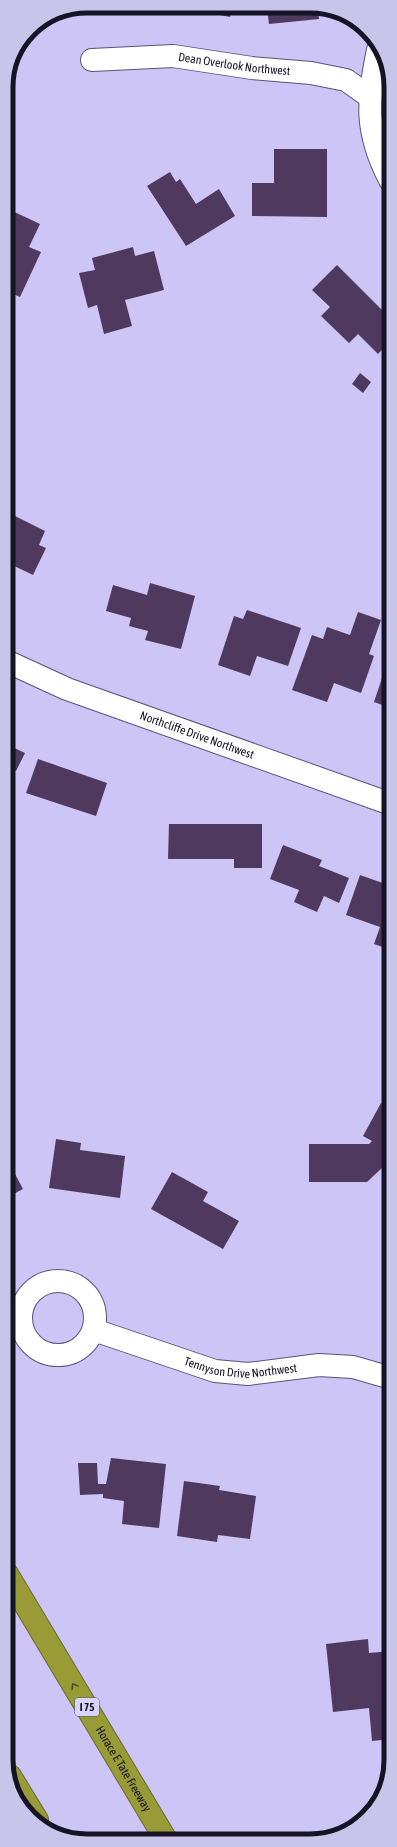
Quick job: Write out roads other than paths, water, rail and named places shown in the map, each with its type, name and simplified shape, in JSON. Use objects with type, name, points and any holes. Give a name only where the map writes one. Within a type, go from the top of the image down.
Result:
[{"type":"highway","name":"Horace E Tate Freeway","points":[[13,1584],[162,1834]]},
{"type":"street","name":"Dean Overlook Northwest","points":[[92,60],[173,56],[252,68],[311,73],[346,80],[370,97]]},
{"type":"street","points":[[377,56],[371,84],[369,112],[372,137],[384,169]]},
{"type":"street","name":"Northcliffe Drive Northwest","points":[[13,664],[67,689],[384,802]]},
{"type":"street","name":"Tennyson Drive Northwest","points":[[94,1330],[215,1371],[248,1374],[319,1365],[353,1367],[384,1376]]}]
